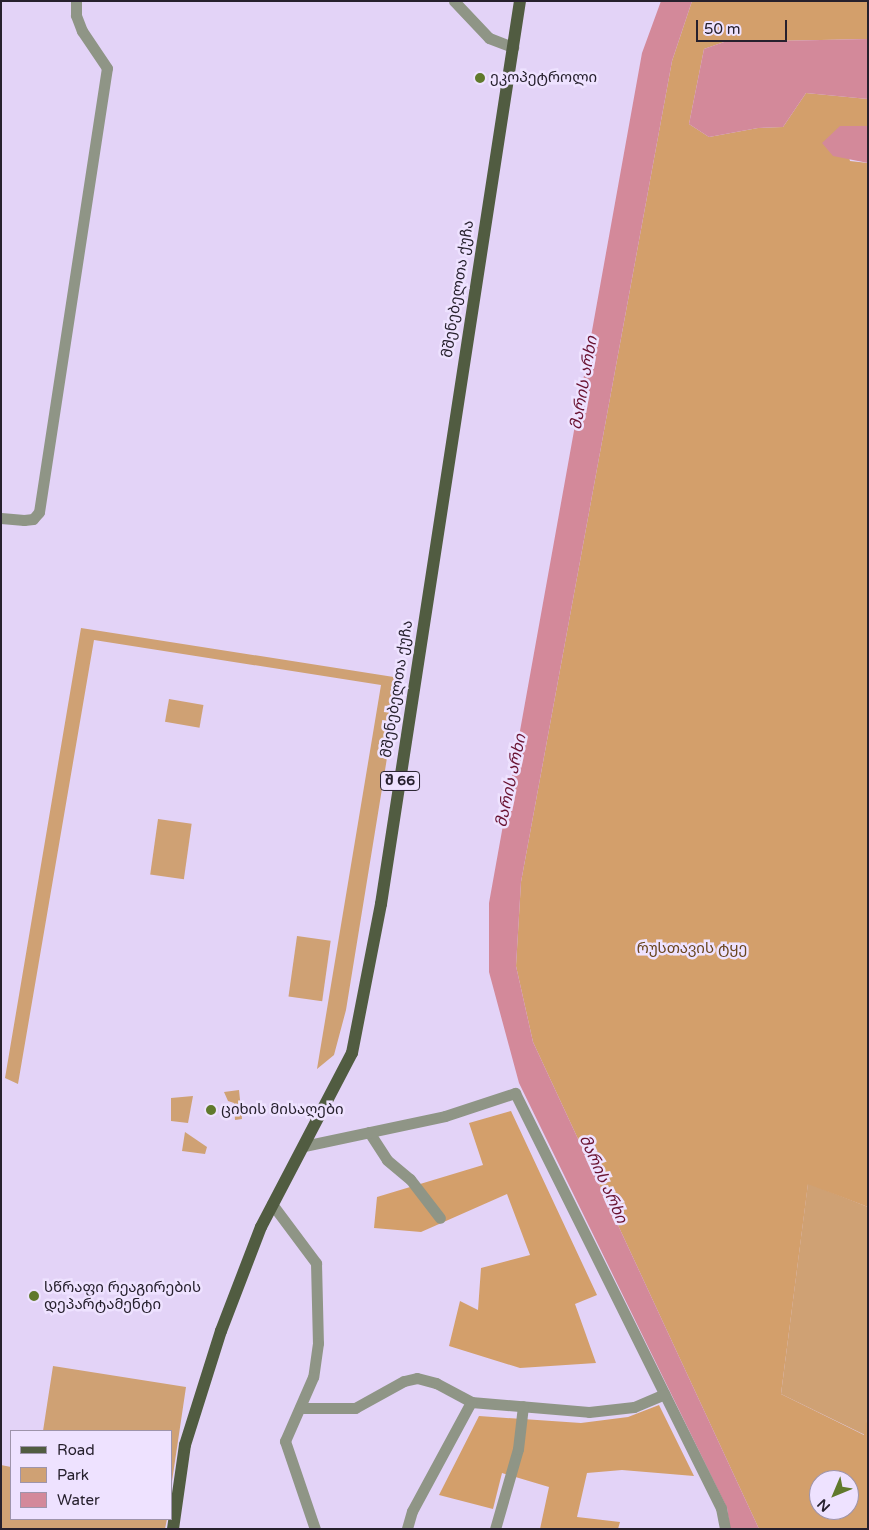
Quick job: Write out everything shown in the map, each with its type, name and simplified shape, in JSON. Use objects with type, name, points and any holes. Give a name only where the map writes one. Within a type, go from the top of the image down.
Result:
[{"type":"main road","name":"მშენებელთა ქუჩა","points":[[173,1529],[185,1445],[221,1331],[272,1204],[352,1053],[381,904],[520,1]]},
{"type":"street","points":[[1,518],[33,519],[39,512],[107,68],[82,31],[76,15],[76,1]]},
{"type":"street","points":[[454,1],[489,38],[512,47]]},
{"type":"street","points":[[304,1146],[446,1116],[515,1093],[721,1508],[724,1529]]},
{"type":"street","points":[[369,1132],[387,1160],[410,1179],[440,1218]]},
{"type":"street","points":[[272,1204],[316,1263],[318,1343],[313,1377],[285,1441],[315,1529]]},
{"type":"street","points":[[300,1408],[355,1408],[404,1381],[417,1378],[436,1383],[471,1402],[589,1412],[634,1407],[664,1394]]},
{"type":"street","points":[[407,1529],[412,1511],[471,1402]]},
{"type":"street","points":[[496,1529],[518,1449],[523,1406]]},
{"type":"green space","name":"რუსთავის ტყე","points":[[692,1],[868,1],[868,39],[724,42],[704,49],[689,124],[709,137],[758,128],[783,127],[806,93],[868,99],[868,126],[840,126],[850,161],[868,163],[868,1207],[808,1184],[781,1394],[864,1435],[868,1411],[868,1529],[759,1529],[533,1042],[516,966],[521,882],[672,61]]},
{"type":"green space","points":[[81,628],[400,678],[346,1010],[334,1055],[317,1069],[381,685],[94,640],[18,1084],[5,1078]]},
{"type":"green space","points":[[169,699],[203,705],[199,728],[165,722]]},
{"type":"green space","points":[[158,819],[192,824],[184,879],[150,874]]},
{"type":"green space","points":[[297,936],[331,941],[322,1001],[289,996]]},
{"type":"green space","points":[[239,1090],[242,1119],[235,1120],[234,1103],[228,1101],[224,1092]]},
{"type":"green space","points":[[193,1096],[188,1123],[171,1121],[171,1098]]},
{"type":"green space","points":[[511,1111],[597,1295],[575,1304],[596,1363],[520,1368],[449,1346],[460,1301],[478,1310],[481,1268],[530,1255],[507,1194],[421,1232],[374,1228],[377,1197],[483,1165],[469,1123]]},
{"type":"green space","points":[[185,1132],[207,1147],[205,1154],[182,1151]]},
{"type":"green space","points":[[808,1183],[868,1207],[868,1411],[865,1435],[781,1394]]},
{"type":"green space","points":[[53,1366],[186,1387],[172,1481],[172,1430],[43,1430]]},
{"type":"green space","points":[[659,1405],[694,1476],[622,1470],[587,1473],[577,1517],[620,1522],[618,1529],[540,1529],[549,1487],[502,1473],[493,1509],[439,1495],[479,1416],[581,1423],[628,1417]]},
{"type":"green space","points":[[1,1465],[10,1467],[10,1520],[167,1520],[165,1529],[1,1529]]},
{"type":"water","name":"მარის არხი","points":[[661,1],[692,1],[672,61],[521,882],[516,966],[533,1042],[759,1529],[730,1529],[727,1508],[519,1083],[489,972],[489,903],[642,53]]},
{"type":"water","points":[[868,39],[868,99],[806,93],[783,127],[758,128],[709,137],[689,124],[704,49],[724,42]]},
{"type":"water","points":[[840,126],[868,126],[868,163],[833,156],[822,143]]},
{"type":"place","name":"ეკოპეტროლი","points":[[480,78]]},
{"type":"place","name":"ციხის მისაღები","points":[[211,1110]]},
{"type":"place","name":"სწრაფი რეაგირების დეპარტამენტი","points":[[34,1296]]}]
